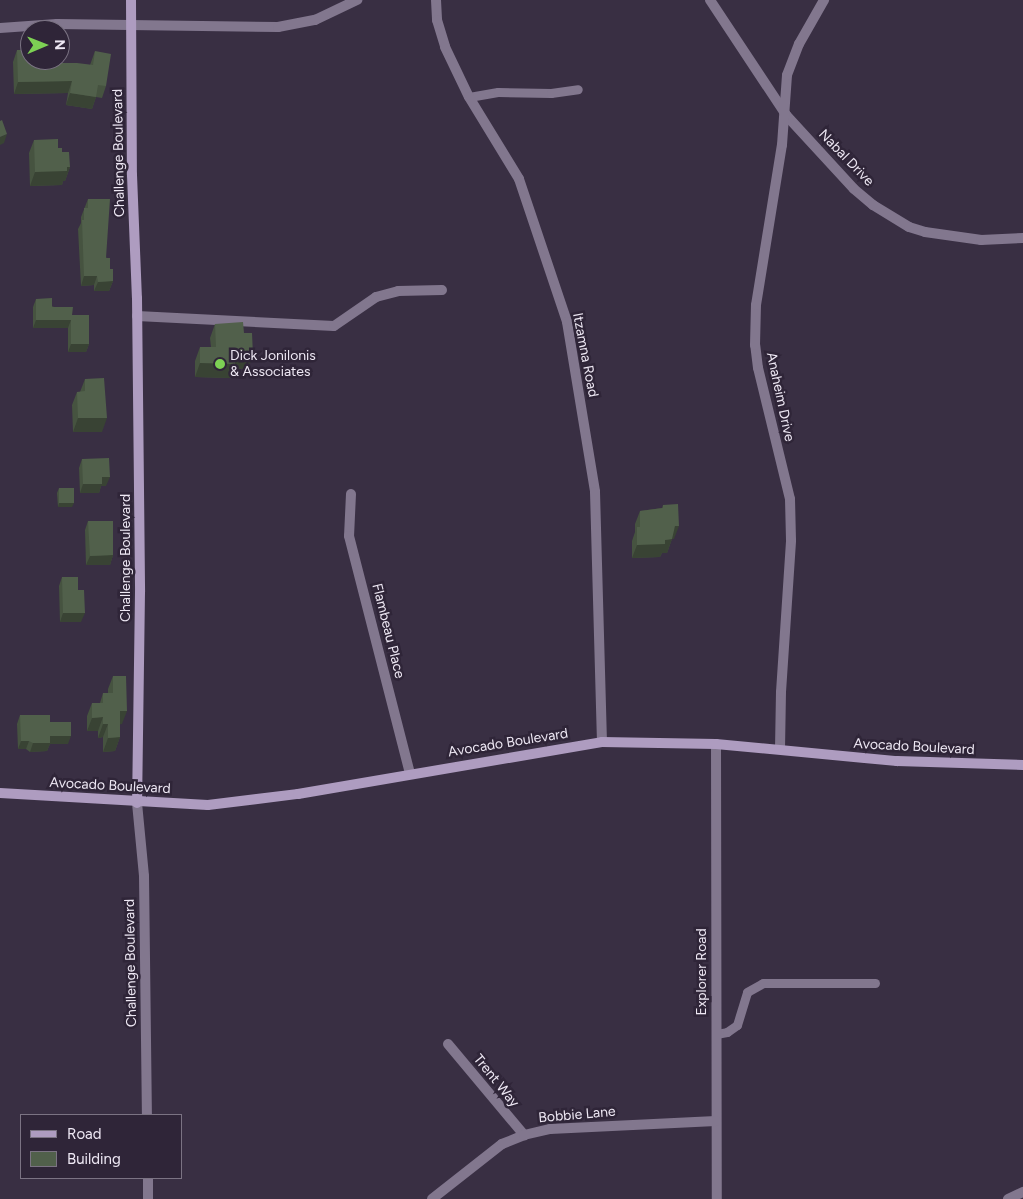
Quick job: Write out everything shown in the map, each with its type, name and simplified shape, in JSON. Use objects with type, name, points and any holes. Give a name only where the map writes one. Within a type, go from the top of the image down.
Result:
[{"type":"main road","name":"Challenge Boulevard","points":[[132,0],[132,175],[137,316],[140,592],[137,802]]},
{"type":"main road","name":"Avocado Boulevard","points":[[0,793],[208,805],[298,794],[410,773],[602,742],[716,744],[887,760],[1023,765]]},
{"type":"street","points":[[0,28],[57,24],[278,27],[315,20],[357,0]]},
{"type":"street","name":"Itzamna Road","points":[[436,0],[436,20],[445,47],[469,97],[519,179],[567,322],[595,492],[602,742]]},
{"type":"street","name":"Nabal Drive","points":[[710,0],[786,115],[854,189],[872,205],[909,227],[962,239],[1023,238]]},
{"type":"street","name":"Anaheim Drive","points":[[780,749],[781,692],[791,540],[790,499],[758,368],[756,305],[786,115],[784,87],[799,44],[824,0]]},
{"type":"street","points":[[137,316],[334,326],[376,297],[398,291],[442,290]]},
{"type":"street","name":"Flambeau Place","points":[[351,494],[349,536],[410,773]]},
{"type":"street","name":"Explorer Road","points":[[716,744],[717,1199]]},
{"type":"street","name":"Challenge Boulevard","points":[[137,802],[144,876],[147,1114]]},
{"type":"street","name":"Trent Way","points":[[448,1044],[524,1136]]},
{"type":"street","name":"Bobbie Lane","points":[[432,1199],[502,1144],[524,1136],[550,1129],[716,1121]]},
{"type":"street","points":[[148,1179],[148,1199]]},
{"type":"street","points":[[1008,1199],[1023,1192]]},
{"type":"lane","points":[[469,97],[498,92],[551,94],[578,89]]},
{"type":"lane","points":[[716,1034],[727,1032],[737,1025],[747,992],[762,983],[875,983]]},
{"type":"building","points":[[17,50],[20,50],[20,70],[70,70],[70,63],[93,65],[95,51],[111,54],[106,86],[98,85],[96,97],[70,93],[72,81],[18,82]]},
{"type":"building","points":[[2,120],[7,134],[0,137],[0,121]]},
{"type":"building","points":[[58,139],[58,148],[62,148],[62,152],[69,152],[70,167],[67,167],[67,171],[35,172],[34,140]]},
{"type":"building","points":[[88,199],[110,199],[106,258],[110,258],[110,269],[113,269],[113,281],[98,282],[97,276],[84,276],[82,220],[84,220],[84,208],[88,208]]},
{"type":"building","points":[[52,298],[52,307],[73,307],[72,315],[89,315],[89,344],[71,344],[71,320],[36,320],[36,299]]},
{"type":"building","points":[[243,322],[244,333],[252,333],[253,355],[235,356],[235,364],[200,363],[200,347],[216,347],[215,324]]},
{"type":"building","points":[[104,378],[107,418],[78,418],[77,392],[85,391],[85,379]]},
{"type":"building","points":[[109,458],[110,477],[102,477],[102,484],[83,484],[82,459]]},
{"type":"building","points":[[59,488],[74,488],[74,503],[59,503]]},
{"type":"building","points":[[678,504],[679,526],[675,526],[672,539],[665,540],[665,544],[637,545],[637,527],[640,527],[640,511],[663,508],[663,505]]},
{"type":"building","points":[[88,521],[113,521],[113,555],[90,556]]},
{"type":"building","points":[[62,577],[78,577],[78,590],[84,590],[85,613],[63,613]]},
{"type":"building","points":[[113,676],[126,676],[127,711],[120,711],[120,737],[108,738],[108,724],[103,724],[103,717],[92,718],[92,703],[103,703],[103,693],[113,693]]},
{"type":"building","points":[[20,715],[50,715],[50,722],[71,722],[71,736],[50,736],[50,743],[21,741]]},
{"type":"place","name":"Dick Jonilonis & Associates","points":[[220,364]]}]
